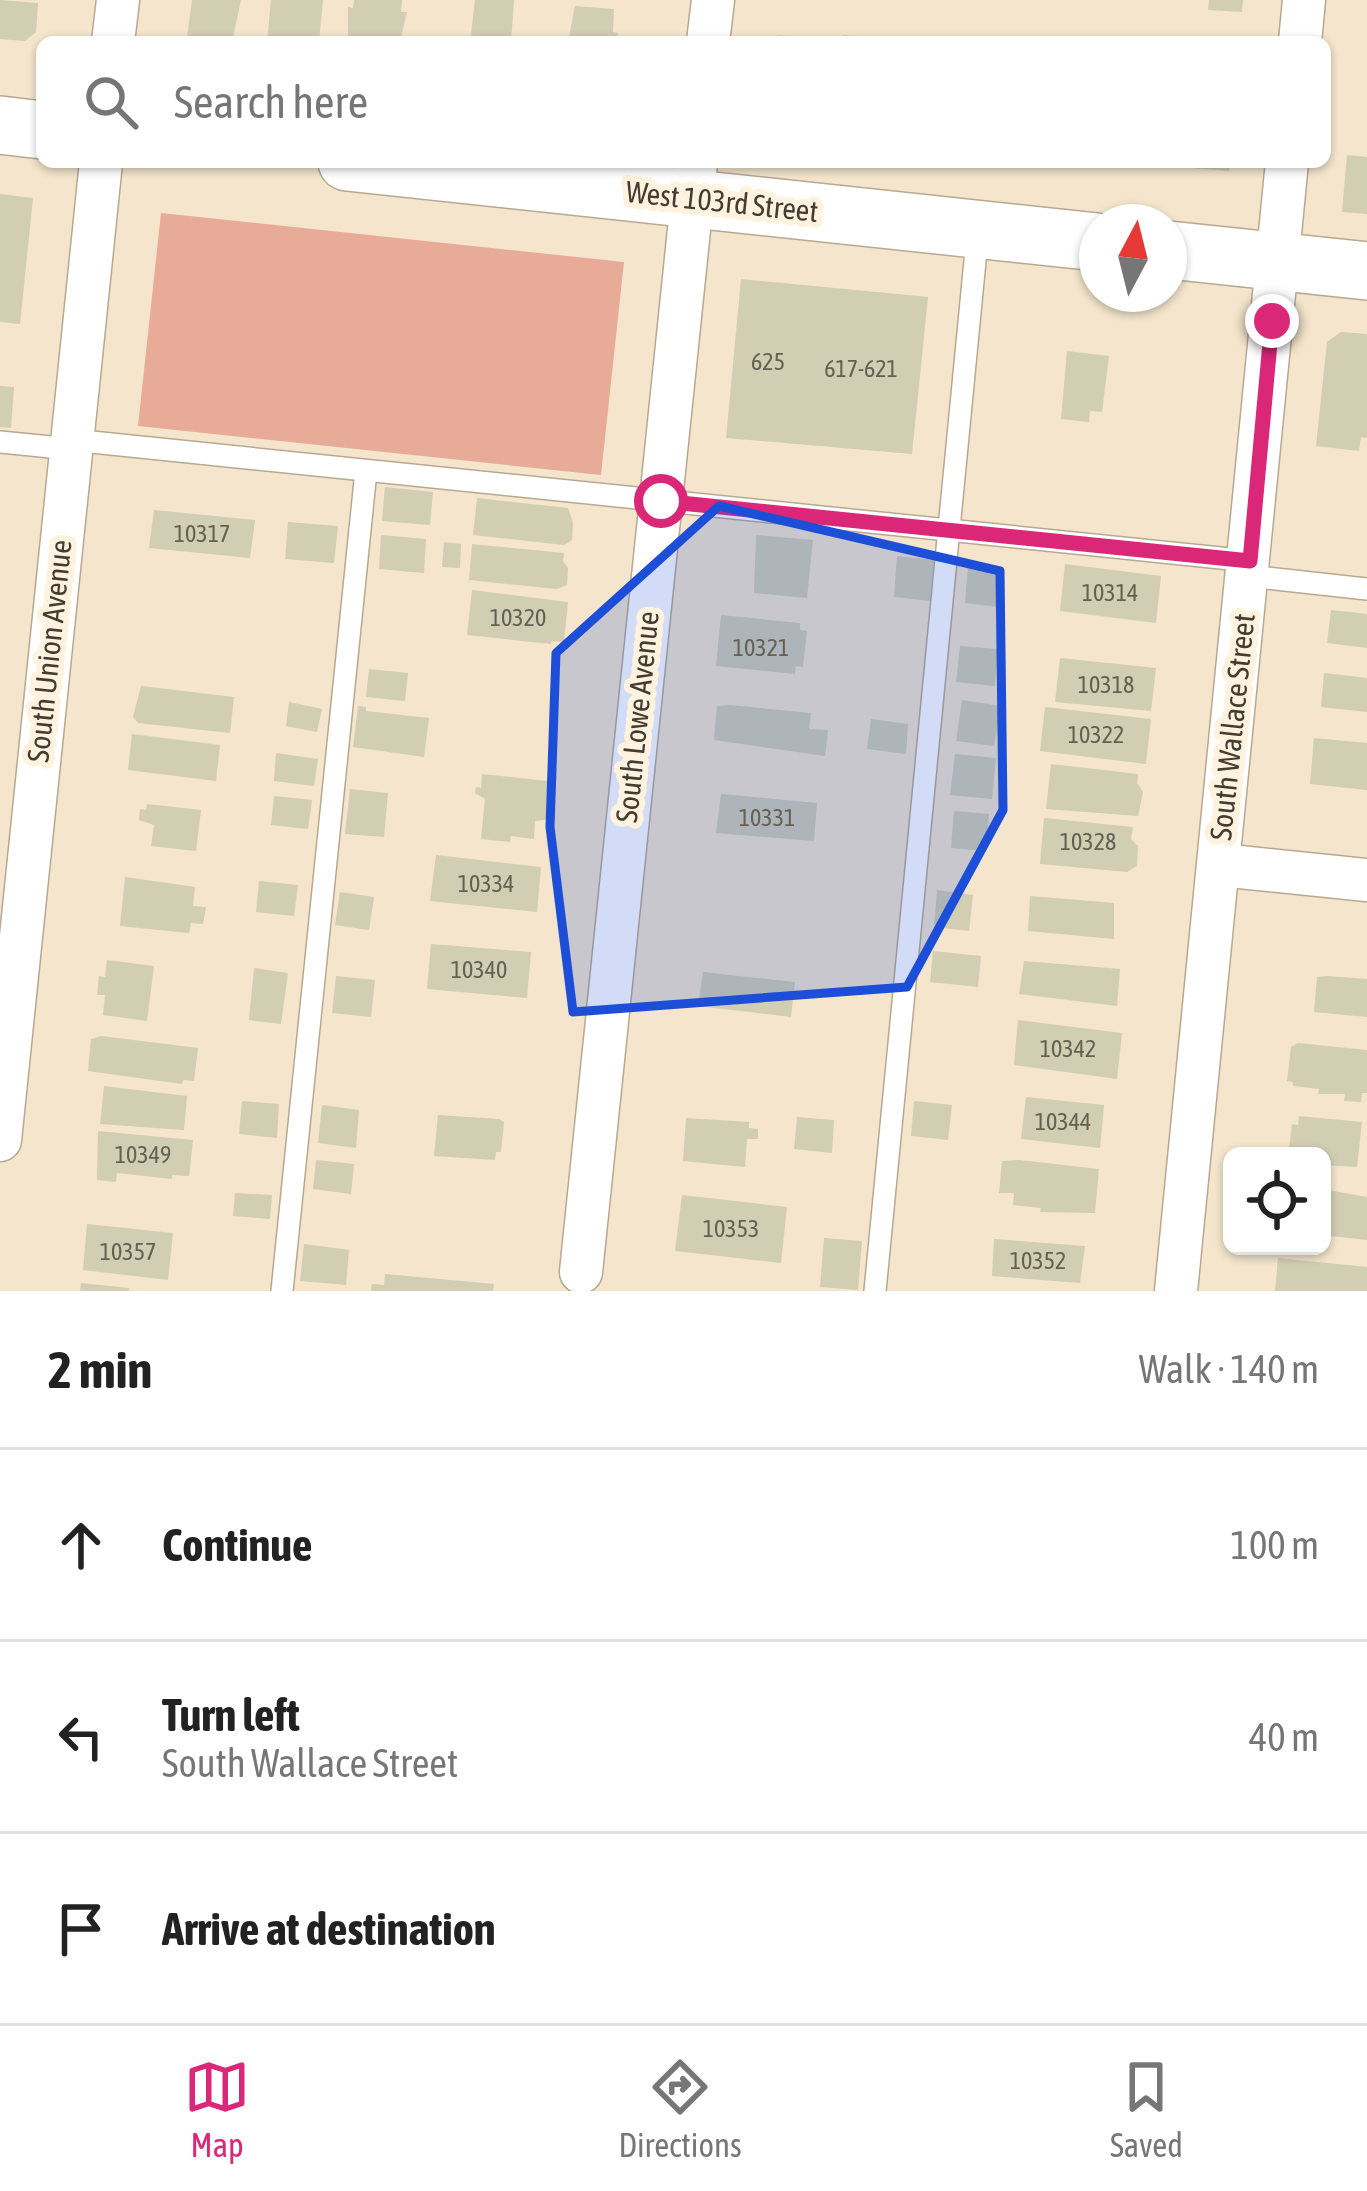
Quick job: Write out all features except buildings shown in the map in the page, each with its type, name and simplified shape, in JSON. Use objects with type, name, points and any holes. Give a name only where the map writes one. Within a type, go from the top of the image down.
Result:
[{"type":"main road","points":[[0,125],[36,129]]},
{"type":"main road","name":"West 103rd Street","points":[[457,168],[694,181],[978,230],[1079,240]]},
{"type":"main road","points":[[1187,252],[1367,272]]},
{"type":"street","points":[[114,36],[118,0]]},
{"type":"street","points":[[709,36],[712,0]]},
{"type":"street","points":[[1301,36],[1304,0]]},
{"type":"street","name":"South Union Avenue","points":[[0,1140],[100,168]]},
{"type":"street","name":"South Wallace Street","points":[[1176,1291],[1286,168]]},
{"type":"street","name":"South Lowe Avenue","points":[[581,1272],[694,181]]},
{"type":"street","points":[[1220,865],[1367,880]]},
{"type":"lane","points":[[875,1291],[978,230]]},
{"type":"lane","points":[[0,442],[366,470],[948,530],[1249,568],[1367,589]]},
{"type":"lane","points":[[282,1291],[366,470]]},
{"type":"highlighted area","points":[[719,506],[1000,571],[1003,810],[907,987],[573,1012],[550,827],[556,653]]},
{"type":"shaded area","points":[[161,213],[624,262],[601,475],[138,426]]},
{"type":"route","points":[[661,501],[1250,561],[1272,321]]}]
